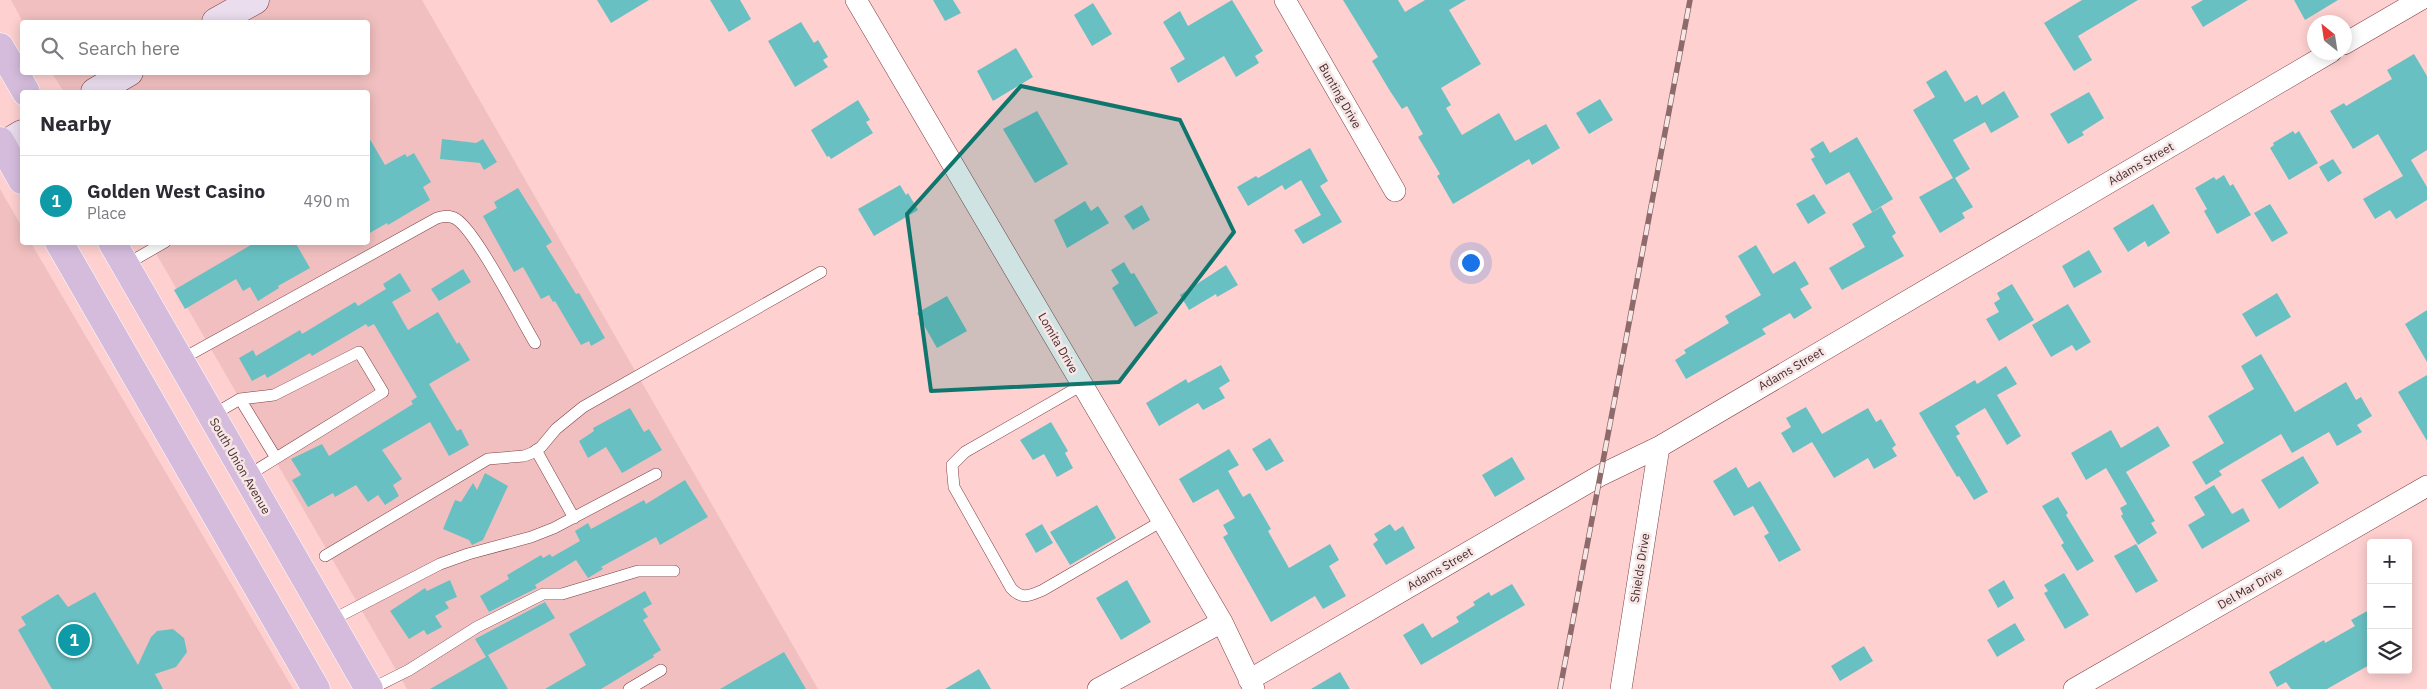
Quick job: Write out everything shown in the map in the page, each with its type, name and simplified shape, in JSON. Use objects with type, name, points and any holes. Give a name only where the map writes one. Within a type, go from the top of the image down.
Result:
[{"type":"main road","points":[[0,47],[25,90]]},
{"type":"main road","points":[[6,142],[20,175]]},
{"type":"main road","points":[[61,245],[316,689]]},
{"type":"main road","name":"South Union Avenue","points":[[118,254],[370,689]]},
{"type":"street","points":[[220,20],[255,0]]},
{"type":"street","name":"Lomita Drive","points":[[856,0],[1222,622],[1252,685]]},
{"type":"street","name":"Bunting Drive","points":[[1286,0],[1395,191]]},
{"type":"street","points":[[2352,39],[2420,0]]},
{"type":"street","name":"Adams Street","points":[[1252,685],[1601,475],[1659,447],[2317,60]]},
{"type":"street","points":[[98,90],[124,75]]},
{"type":"street","name":"Shields Drive","points":[[1621,689],[1659,447]]},
{"type":"street","name":"Del Mar Drive","points":[[2074,689],[2427,486]]},
{"type":"street","points":[[1098,689],[1222,622]]},
{"type":"lane","points":[[180,360],[437,218],[447,216],[455,217],[470,233],[535,343]]},
{"type":"lane","points":[[118,254],[153,245]]},
{"type":"lane","points":[[325,556],[488,459],[524,456],[536,450],[556,428],[583,407],[821,272]]},
{"type":"lane","points":[[211,416],[240,399],[274,395],[358,352],[383,392],[247,476]]},
{"type":"lane","points":[[1082,385],[964,452],[952,466],[954,487],[1011,588],[1018,596],[1025,597],[1051,586],[1162,521]]},
{"type":"lane","points":[[240,399],[276,458]]},
{"type":"lane","points":[[536,450],[574,518]]},
{"type":"lane","points":[[330,621],[440,564],[468,554],[532,537],[574,518],[656,474]]},
{"type":"lane","points":[[370,689],[409,670],[478,627],[543,594],[562,594],[638,571],[674,571]]},
{"type":"lane","points":[[629,689],[661,670]]},
{"type":"highlighted area","points":[[1021,86],[1180,120],[1234,232],[1119,382],[931,391],[907,214]]},
{"type":"shaded area","points":[[11,0],[422,0],[818,689],[407,689],[151,245],[370,245],[370,90],[63,90],[53,75],[370,75],[370,20],[22,20]]},
{"type":"shaded area","points":[[0,189],[20,224],[20,245],[32,245],[293,689],[0,689]]},
{"type":"building","points":[[597,0],[649,0],[611,23]]},
{"type":"building","points":[[710,0],[740,0],[751,19],[729,32]]},
{"type":"building","points":[[933,0],[953,0],[961,13],[945,21]]},
{"type":"building","points":[[1232,0],[1263,51],[1255,56],[1259,63],[1236,77],[1224,56],[1178,83],[1170,68],[1185,59],[1163,22],[1180,11],[1188,26]]},
{"type":"building","points":[[1343,0],[1398,0],[1405,12],[1425,0],[1466,0],[1449,10],[1481,64],[1441,88],[1451,105],[1446,108],[1462,135],[1499,113],[1515,141],[1546,124],[1560,148],[1532,165],[1529,159],[1453,204],[1437,176],[1440,174],[1418,137],[1423,134],[1407,106],[1402,109],[1372,61],[1378,57]]},
{"type":"building","points":[[2082,0],[2138,0],[2078,36],[2092,60],[2074,71],[2044,23]]},
{"type":"building","points":[[2203,0],[2248,0],[2203,27],[2191,7]]},
{"type":"building","points":[[2294,0],[2338,0],[2313,15],[2307,15],[2305,20]]},
{"type":"building","points":[[1093,3],[1112,34],[1092,46],[1074,15]]},
{"type":"building","points":[[801,22],[814,43],[818,40],[828,57],[823,60],[828,67],[795,87],[768,41]]},
{"type":"building","points":[[1016,48],[1033,77],[993,101],[977,71]]},
{"type":"building","points":[[2414,54],[2427,76],[2427,150],[2411,160],[2427,187],[2427,200],[2396,219],[2390,210],[2375,219],[2363,199],[2403,176],[2378,134],[2353,149],[2330,111],[2344,103],[2346,106],[2392,79],[2387,70]]},
{"type":"building","points":[[1946,70],[1965,102],[1977,95],[1982,105],[2004,91],[2019,117],[1991,133],[1985,122],[1953,140],[1970,169],[1955,178],[1973,207],[1962,213],[1965,218],[1940,233],[1919,197],[1953,178],[1913,110],[1935,97],[1926,82]]},
{"type":"building","points":[[2089,92],[2104,118],[2082,132],[2084,135],[2068,144],[2050,114]]},
{"type":"building","points":[[1600,99],[1613,120],[1589,134],[1576,113]]},
{"type":"building","points":[[858,100],[870,120],[866,122],[873,133],[831,159],[829,156],[827,157],[811,130]]},
{"type":"building","points":[[1037,111],[1068,164],[1035,183],[1003,129]]},
{"type":"building","points":[[2293,131],[2295,134],[2299,131],[2318,163],[2289,180],[2270,148],[2274,145],[2273,143]]},
{"type":"building","points":[[1857,137],[1893,199],[1872,212],[1849,172],[1826,185],[1811,159],[1815,157],[1810,149],[1823,141],[1830,153]]},
{"type":"building","points":[[370,139],[385,165],[405,154],[407,157],[414,153],[431,182],[423,187],[430,200],[388,225],[387,223],[370,233]]},
{"type":"building","points":[[442,139],[476,143],[483,139],[497,162],[484,170],[480,163],[440,159]]},
{"type":"building","points":[[1310,148],[1328,181],[1320,186],[1342,222],[1303,244],[1294,230],[1321,215],[1301,180],[1285,190],[1282,185],[1248,206],[1237,187],[1256,176],[1258,178]]},
{"type":"building","points":[[2333,159],[2342,173],[2328,182],[2319,167]]},
{"type":"building","points":[[2224,175],[2230,186],[2233,184],[2251,215],[2217,234],[2204,211],[2207,209],[2195,188],[2214,177],[2216,180]]},
{"type":"building","points":[[900,185],[906,195],[908,193],[918,210],[874,236],[858,209]]},
{"type":"building","points":[[518,188],[552,242],[546,246],[576,294],[579,293],[605,338],[591,346],[589,341],[581,345],[555,301],[553,302],[549,295],[541,299],[523,267],[514,272],[483,216],[497,208],[494,202]]},
{"type":"building","points":[[1814,194],[1826,213],[1808,224],[1796,204]]},
{"type":"building","points":[[1085,201],[1091,211],[1098,206],[1109,223],[1067,248],[1054,220]]},
{"type":"building","points":[[2153,204],[2170,233],[2148,247],[2145,241],[2128,252],[2113,228]]},
{"type":"building","points":[[2270,204],[2288,233],[2272,242],[2254,213]]},
{"type":"building","points":[[1142,205],[1150,220],[1133,230],[1124,216]]},
{"type":"building","points":[[1881,207],[1896,233],[1892,236],[1904,256],[1842,290],[1829,268],[1865,247],[1852,224]]},
{"type":"building","points":[[251,245],[297,245],[310,268],[278,286],[279,288],[258,301],[250,287],[243,291],[236,279],[185,309],[174,290]]},
{"type":"building","points":[[1756,245],[1773,274],[1795,261],[1809,284],[1800,289],[1812,308],[1794,319],[1790,313],[1762,329],[1766,334],[1686,379],[1675,360],[1686,353],[1684,350],[1729,323],[1725,316],[1761,295],[1738,256]]},
{"type":"building","points":[[2089,250],[2102,272],[2074,288],[2062,266]]},
{"type":"building","points":[[1124,262],[1131,274],[1134,273],[1158,313],[1135,327],[1112,288],[1119,283],[1111,270]]},
{"type":"building","points":[[1226,265],[1238,285],[1217,297],[1216,294],[1189,310],[1180,295]]},
{"type":"building","points":[[463,269],[471,282],[439,301],[431,289]]},
{"type":"building","points":[[400,273],[411,291],[392,302],[408,330],[438,312],[457,344],[459,342],[470,360],[429,384],[457,431],[461,429],[469,445],[449,456],[430,422],[382,450],[402,479],[393,485],[399,496],[385,505],[378,495],[368,502],[356,485],[335,497],[333,493],[308,507],[292,480],[301,475],[291,459],[322,444],[329,456],[413,404],[411,401],[417,397],[374,324],[368,327],[366,324],[312,356],[310,353],[267,378],[265,374],[252,381],[239,358],[253,350],[256,356],[300,330],[302,334],[355,302],[358,306],[386,289],[383,284]]},
{"type":"building","points":[[2012,284],[2034,320],[1999,341],[1986,319],[1999,312],[1994,303],[2000,299],[1997,293]]},
{"type":"building","points":[[2277,293],[2291,317],[2256,337],[2242,314]]},
{"type":"building","points":[[947,296],[967,331],[937,348],[917,313]]},
{"type":"building","points":[[2068,304],[2091,342],[2076,351],[2072,345],[2051,357],[2032,325]]},
{"type":"building","points":[[2427,310],[2427,362],[2405,324]]},
{"type":"building","points":[[2261,354],[2295,412],[2346,382],[2356,400],[2361,397],[2372,416],[2357,425],[2362,432],[2337,446],[2329,432],[2292,453],[2281,434],[2219,471],[2222,475],[2206,485],[2192,462],[2224,443],[2208,416],[2254,389],[2241,366]]},
{"type":"building","points":[[1221,365],[1230,381],[1219,388],[1225,398],[1203,410],[1198,403],[1159,426],[1146,403],[1186,379],[1188,383]]},
{"type":"building","points":[[2006,366],[2017,384],[1997,395],[2021,436],[2007,445],[1985,408],[1955,426],[1960,434],[1956,436],[1988,492],[1974,500],[1959,476],[1957,477],[1919,413],[1975,380],[1977,384]]},
{"type":"building","points":[[2427,375],[2427,441],[2398,392]]},
{"type":"building","points":[[1806,407],[1822,434],[1868,408],[1876,422],[1881,419],[1896,445],[1892,448],[1897,456],[1874,469],[1868,458],[1834,478],[1812,442],[1793,453],[1781,433],[1791,427],[1786,418]]},
{"type":"building","points":[[630,408],[644,432],[649,429],[662,450],[622,473],[606,447],[588,458],[579,441],[594,431],[593,428]]},
{"type":"building","points":[[1051,422],[1068,451],[1065,453],[1073,468],[1057,477],[1044,454],[1033,460],[1020,440]]},
{"type":"building","points":[[2158,426],[2170,446],[2126,472],[2155,521],[2151,523],[2157,533],[2138,545],[2121,516],[2123,514],[2120,508],[2127,504],[2106,468],[2086,480],[2071,453],[2111,430],[2121,448]]},
{"type":"building","points":[[1270,438],[1284,461],[1266,471],[1252,449]]},
{"type":"building","points":[[1229,449],[1239,465],[1228,471],[1243,497],[1250,493],[1271,529],[1268,531],[1289,568],[1330,544],[1339,560],[1329,566],[1346,596],[1323,609],[1315,596],[1271,622],[1223,537],[1228,534],[1223,525],[1235,518],[1218,489],[1193,503],[1179,479]]},
{"type":"building","points":[[2303,456],[2319,483],[2279,509],[2261,480]]},
{"type":"building","points":[[1512,457],[1525,479],[1495,497],[1482,475]]},
{"type":"building","points":[[1736,467],[1748,488],[1760,481],[1801,550],[1779,562],[1764,536],[1769,533],[1753,506],[1734,516],[1713,481]]},
{"type":"building","points":[[485,473],[508,486],[483,540],[472,545],[469,540],[443,529],[455,500],[461,502],[473,483],[477,490]]},
{"type":"building","points":[[685,480],[708,517],[660,545],[656,537],[601,567],[603,569],[588,578],[576,560],[535,585],[537,588],[489,612],[480,596],[509,579],[507,575],[541,555],[543,558],[550,554],[552,557],[580,541],[575,531],[588,523],[591,529],[644,500],[646,504]]},
{"type":"building","points":[[2214,485],[2232,514],[2243,508],[2250,521],[2202,549],[2188,525],[2205,515],[2194,497]]},
{"type":"building","points":[[2058,497],[2068,513],[2066,515],[2094,561],[2077,571],[2061,545],[2064,543],[2042,506]]},
{"type":"building","points":[[1097,505],[1116,538],[1070,565],[1050,532]]},
{"type":"building","points":[[1042,524],[1053,543],[1036,553],[1025,534]]},
{"type":"building","points":[[1390,524],[1395,531],[1403,526],[1415,548],[1386,565],[1373,544],[1378,540],[1374,534]]},
{"type":"building","points":[[2136,544],[2158,581],[2136,593],[2114,556]]},
{"type":"building","points":[[2064,573],[2089,615],[2065,629],[2044,593],[2048,591],[2044,585]]},
{"type":"building","points":[[450,580],[457,597],[445,602],[449,608],[435,616],[442,627],[427,635],[424,630],[409,639],[390,611],[425,588],[427,591]]},
{"type":"building","points":[[1127,580],[1151,622],[1121,640],[1096,598]]},
{"type":"building","points":[[2004,580],[2014,598],[1998,608],[1988,590]]},
{"type":"building","points":[[1512,584],[1525,605],[1421,665],[1403,635],[1423,623],[1432,638],[1459,622],[1456,617],[1475,605],[1473,602],[1489,592],[1491,596]]},
{"type":"building","points":[[645,591],[652,604],[643,609],[648,617],[643,620],[661,650],[653,655],[654,657],[601,689],[545,689],[586,665],[569,634]]},
{"type":"building","points":[[95,592],[138,665],[151,637],[157,631],[173,629],[184,638],[187,652],[176,667],[155,674],[163,689],[52,689],[18,630],[26,625],[21,617],[58,594],[68,607]]},
{"type":"building","points":[[545,602],[555,618],[488,655],[508,689],[430,689],[486,657],[475,639]]},
{"type":"building","points":[[2367,611],[2367,666],[2327,689],[2291,689],[2286,682],[2277,687],[2269,672],[2324,640],[2325,643],[2355,626],[2351,620]]},
{"type":"building","points":[[2015,623],[2025,640],[1997,657],[1987,640]]},
{"type":"building","points":[[1864,646],[1873,661],[1840,681],[1831,666]]},
{"type":"building","points":[[784,652],[806,689],[720,689]]},
{"type":"building","points":[[979,669],[991,689],[945,689]]},
{"type":"building","points":[[1340,672],[1350,689],[1311,689]]},
{"type":"railway","points":[[1560,689],[1690,0]]},
{"type":"place","name":"Golden West Casino","points":[[74,640]]}]
